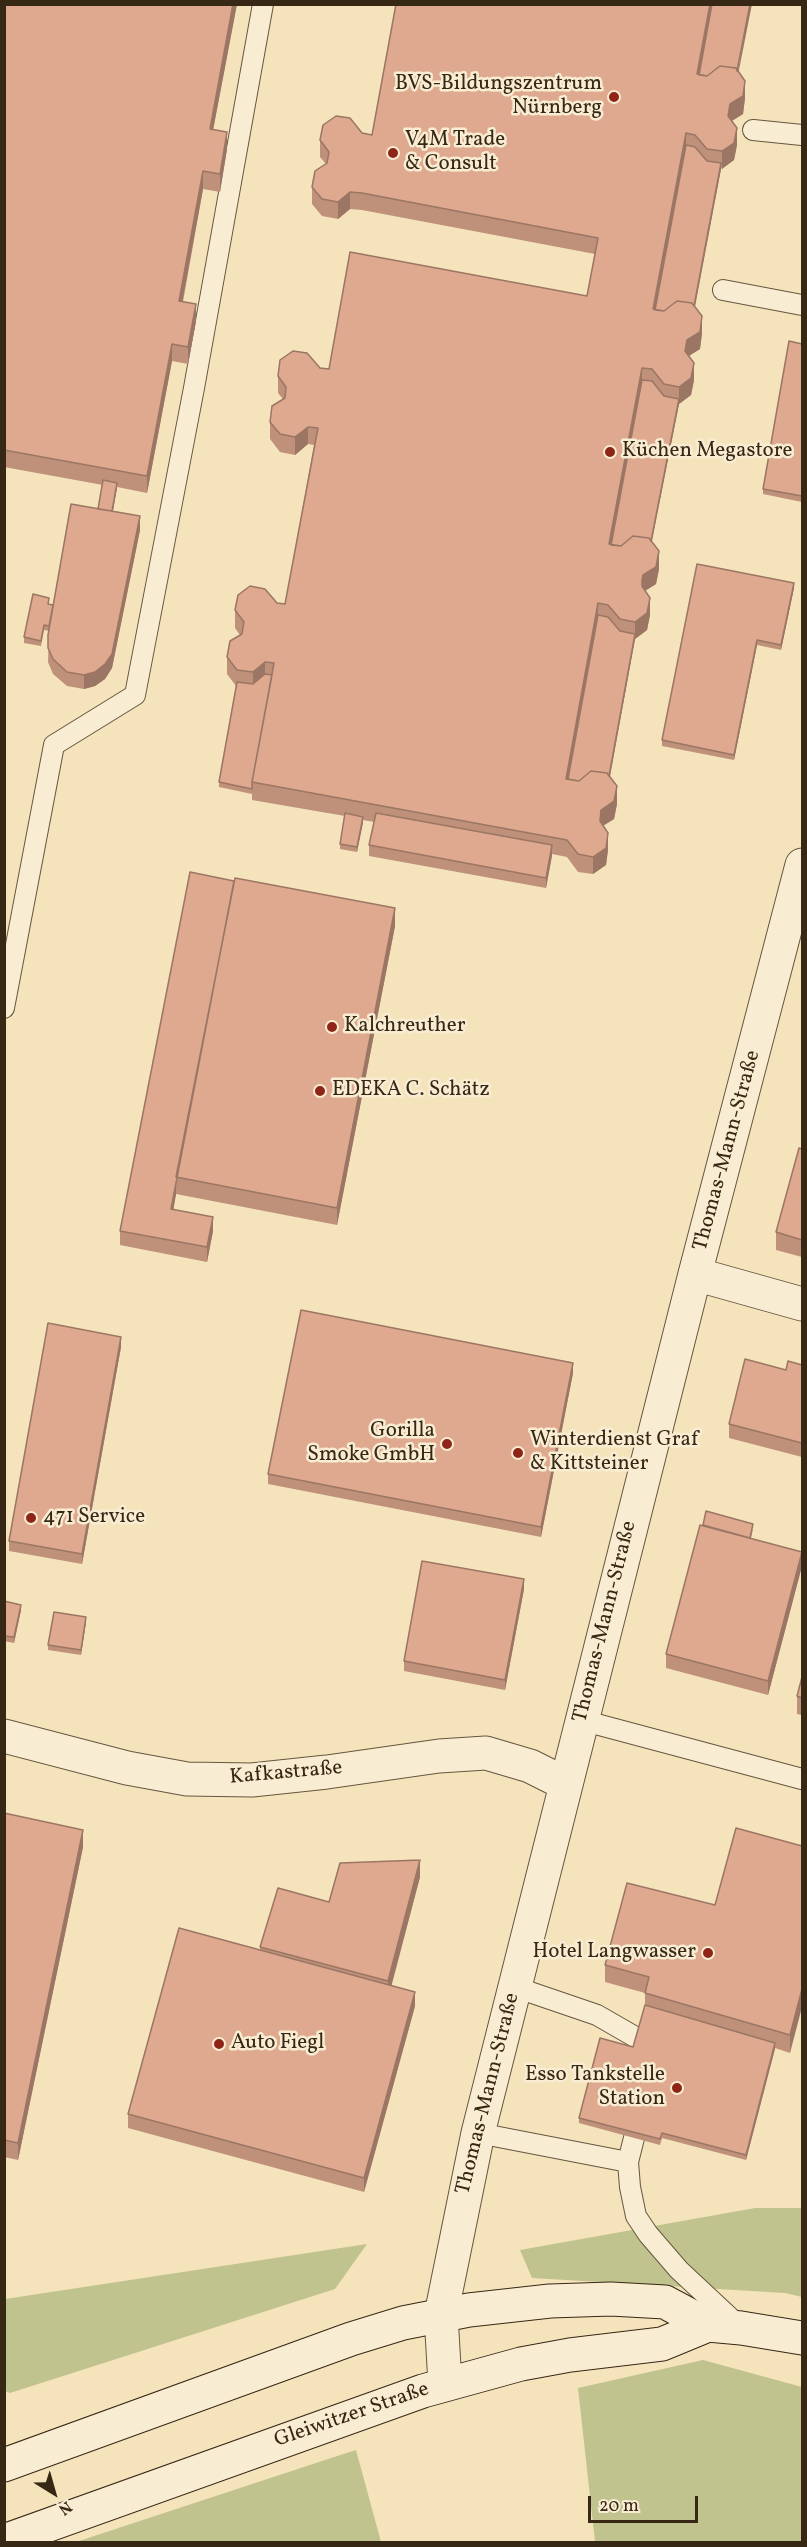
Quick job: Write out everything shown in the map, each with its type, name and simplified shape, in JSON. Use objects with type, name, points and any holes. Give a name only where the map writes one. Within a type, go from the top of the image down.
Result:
[{"type":"street","name":"Thomas-Mann-Straße","points":[[445,2384],[441,2315],[478,2133],[581,1720],[802,865]]},
{"type":"street","points":[[695,1274],[802,1304]]},
{"type":"street","name":"Kafkastraße","points":[[4,1736],[128,1768],[187,1779],[252,1780],[439,1756],[486,1753],[530,1766],[566,1784]]},
{"type":"street","name":"Gleiwitzer Straße","points":[[4,2465],[341,2342],[377,2330],[441,2315],[542,2302],[640,2300],[665,2302],[708,2325],[802,2338]]},
{"type":"street","name":"Gleiwitzer Straße","points":[[4,2541],[348,2416],[445,2384],[501,2369],[570,2355],[662,2344],[708,2325]]},
{"type":"lane","points":[[4,1008],[54,745],[135,695],[194,388],[263,4]]},
{"type":"lane","points":[[753,130],[802,135]]},
{"type":"lane","points":[[723,290],[802,305]]},
{"type":"lane","points":[[581,1720],[802,1779]]},
{"type":"lane","points":[[515,1987],[597,2015],[637,2038]]},
{"type":"lane","points":[[478,2133],[628,2162]]},
{"type":"lane","points":[[634,2138],[628,2162],[636,2216],[648,2234],[694,2285],[741,2328]]},
{"type":"green space","points":[[755,2208],[802,2208],[802,2297],[785,2293],[532,2278],[520,2250]]},
{"type":"green space","points":[[367,2244],[335,2289],[10,2393],[5,2391],[5,2299]]},
{"type":"green space","points":[[703,2360],[802,2387],[802,2542],[595,2542],[578,2388]]},
{"type":"green space","points":[[356,2450],[381,2542],[76,2542],[325,2460]]},
{"type":"building","points":[[4,4],[233,4],[210,129],[227,132],[220,174],[203,171],[179,301],[196,304],[188,347],[172,344],[147,476],[4,450]]},
{"type":"building","points":[[396,4],[710,4],[697,74],[707,76],[720,66],[736,68],[745,81],[743,96],[730,104],[728,116],[737,128],[734,143],[722,151],[707,149],[695,135],[686,133],[653,309],[664,311],[677,301],[692,303],[702,316],[700,332],[687,340],[685,351],[694,363],[691,378],[679,387],[664,384],[652,369],[642,368],[609,544],[621,546],[633,536],[649,538],[659,551],[656,567],[643,575],[642,580],[642,586],[650,598],[647,613],[635,622],[620,619],[608,605],[598,603],[566,779],[579,781],[591,771],[607,773],[617,786],[614,801],[601,810],[600,821],[608,833],[606,848],[593,857],[578,854],[567,840],[252,782],[274,663],[265,662],[253,672],[237,670],[227,657],[230,641],[242,634],[244,622],[235,610],[238,595],[250,586],[265,589],[277,603],[285,604],[318,428],[308,427],[295,437],[280,434],[270,422],[272,406],[285,398],[286,387],[278,376],[280,360],[293,351],[307,353],[320,368],[329,369],[350,252],[587,296],[598,238],[362,193],[350,192],[338,202],[322,199],[312,187],[315,171],[327,163],[329,152],[320,140],[323,125],[336,116],[350,118],[362,133],[372,135]]},
{"type":"building","points":[[712,4],[750,4],[737,71],[736,68],[720,66],[707,76],[699,75]]},
{"type":"building","points":[[686,145],[695,147],[707,161],[721,163],[694,306],[692,303],[677,301],[664,311],[655,310]]},
{"type":"building","points":[[789,341],[802,344],[802,496],[763,489]]},
{"type":"building","points":[[642,380],[652,381],[664,396],[679,399],[651,541],[649,538],[633,536],[621,546],[611,545]]},
{"type":"building","points":[[103,480],[117,483],[112,511],[98,509]]},
{"type":"building","points":[[71,504],[140,516],[112,654],[95,672],[84,675],[67,672],[53,659],[48,648],[48,635]]},
{"type":"building","points":[[697,564],[794,583],[781,645],[757,640],[734,755],[662,740]]},
{"type":"building","points":[[33,594],[49,598],[48,604],[53,605],[49,626],[44,625],[41,641],[24,637]]},
{"type":"building","points":[[598,615],[608,617],[620,631],[635,634],[609,776],[607,773],[591,771],[579,781],[568,779]]},
{"type":"building","points":[[265,674],[272,675],[252,789],[219,782],[237,682],[253,684]]},
{"type":"building","points":[[345,813],[363,817],[357,847],[340,844]]},
{"type":"building","points":[[376,813],[552,845],[546,878],[369,845]]},
{"type":"building","points":[[190,872],[234,881],[171,1209],[213,1217],[207,1247],[120,1231]]},
{"type":"building","points":[[235,878],[395,908],[337,1208],[176,1177]]},
{"type":"building","points":[[799,1148],[802,1149],[802,1240],[776,1232]]},
{"type":"building","points":[[301,1310],[573,1363],[541,1527],[268,1474]]},
{"type":"building","points":[[48,1323],[121,1337],[82,1554],[9,1541]]},
{"type":"building","points":[[745,1359],[786,1370],[788,1361],[802,1365],[802,1443],[729,1424]]},
{"type":"building","points":[[706,1511],[753,1524],[750,1538],[703,1525]]},
{"type":"building","points":[[700,1525],[802,1552],[768,1681],[666,1654]]},
{"type":"building","points":[[422,1561],[524,1579],[505,1680],[404,1661]]},
{"type":"building","points":[[4,1601],[21,1605],[14,1637],[4,1636]]},
{"type":"building","points":[[54,1612],[86,1617],[81,1650],[48,1645]]},
{"type":"building","points":[[802,1677],[802,1698],[797,1696]]},
{"type":"building","points":[[4,1813],[83,1830],[18,2143],[4,2140]]},
{"type":"building","name":"Hotel Langwasser","points":[[736,1828],[802,1846],[802,1989],[790,2035],[645,1993],[649,1977],[605,1965],[627,1883],[715,1905]]},
{"type":"building","points":[[420,1860],[388,1981],[260,1947],[278,1888],[329,1902],[340,1863]]},
{"type":"building","points":[[179,1928],[415,1992],[364,2178],[128,2114]]},
{"type":"building","name":"Esso Tankstelle Station","points":[[645,2005],[775,2043],[746,2155],[662,2133],[660,2139],[579,2118],[600,2038],[633,2047]]},
{"type":"place","name":"BVS-Bildungszentrum Nürnberg","points":[[614,97]]},
{"type":"place","name":"V4M Trade & Consult","points":[[393,153]]},
{"type":"place","name":"Küchen Megastore","points":[[610,452]]},
{"type":"place","name":"Kalchreuther","points":[[332,1027]]},
{"type":"place","name":"EDEKA C. Schätz","points":[[320,1091]]},
{"type":"place","name":"Gorilla Smoke GmbH","points":[[447,1444]]},
{"type":"place","name":"Winterdienst Graf & Kittsteiner","points":[[518,1453]]},
{"type":"place","name":"471 Service","points":[[31,1518]]},
{"type":"place","name":"Hotel Langwasser","points":[[708,1953]]},
{"type":"place","name":"Auto Fiegl","points":[[219,2044]]},
{"type":"place","name":"Esso Tankstelle Station","points":[[677,2088]]}]
